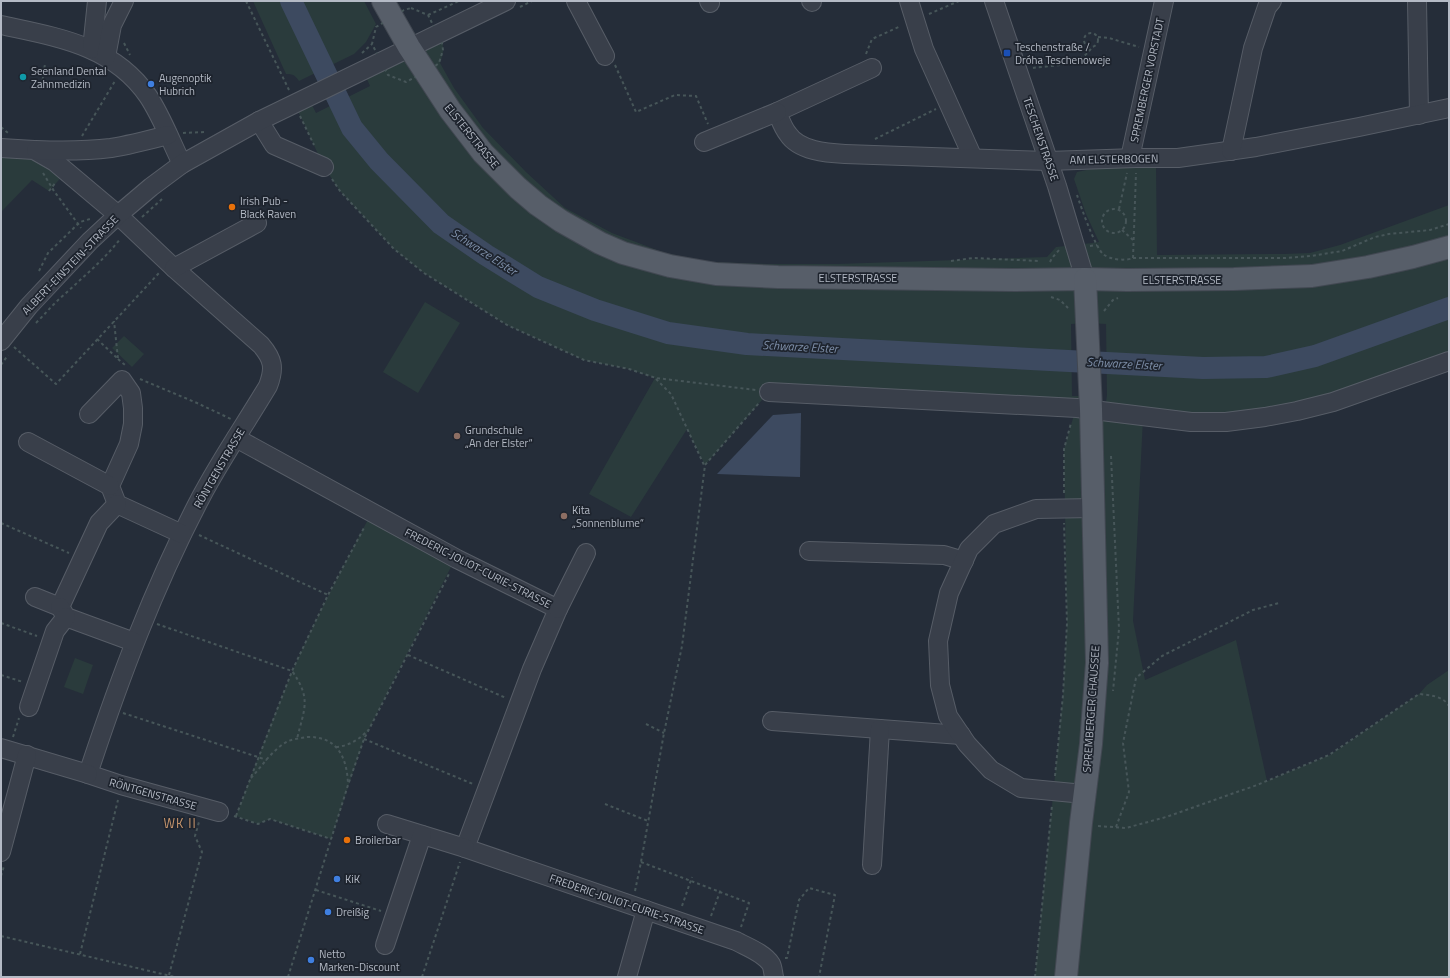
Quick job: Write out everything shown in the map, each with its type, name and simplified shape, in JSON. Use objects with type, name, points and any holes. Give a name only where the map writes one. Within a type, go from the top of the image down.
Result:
[{"type":"main road","name":"ELSTERSTRASSE","points":[[383,1],[409,47],[450,110],[483,153],[518,188],[538,205],[561,221],[600,243],[623,252],[670,266],[694,271],[741,276],[1013,280],[1198,280],[1312,276],[1368,267],[1449,247]]},
{"type":"main road","name":"SPREMBERGER CHAUSSEE","points":[[1066,977],[1084,794],[1091,744],[1097,663],[1090,400],[1085,279]]},
{"type":"street","points":[[97,1],[99,53]]},
{"type":"street","points":[[99,53],[124,1]]},
{"type":"street","points":[[362,62],[409,47],[506,1]]},
{"type":"street","points":[[576,1],[605,56]]},
{"type":"street","points":[[910,1],[924,49],[972,158]]},
{"type":"street","name":"TESCHENSTRASSE","points":[[994,1],[1048,161],[1085,279]]},
{"type":"street","name":"SPREMBERGER VORSTADT","points":[[1133,158],[1164,1]]},
{"type":"street","points":[[1231,151],[1253,48],[1266,7],[1272,1]]},
{"type":"street","points":[[1418,1],[1419,114]]},
{"type":"street","points":[[1,25],[57,37],[99,53],[122,69],[147,95],[157,112],[182,164]]},
{"type":"street","name":"ALBERT-EINSTEIN-STRASSE","points":[[1,341],[29,306],[74,258],[118,215],[151,187],[182,164],[259,121],[308,97],[362,62]]},
{"type":"street","points":[[704,142],[780,119],[869,62]]},
{"type":"street","name":"AM ELSTERBOGEN","points":[[780,119],[788,135],[805,147],[820,152],[876,156],[1048,161],[1178,158],[1231,151],[1359,127],[1449,108]]},
{"type":"street","points":[[259,121],[274,145],[324,167]]},
{"type":"street","points":[[1,148],[38,152],[117,147],[168,135]]},
{"type":"street","name":"RÖNTGENSTRASSE","points":[[38,152],[66,172],[118,215],[168,268],[261,345],[269,355],[272,366],[272,376],[268,386],[235,430],[184,531],[144,619],[110,708],[88,774]]},
{"type":"street","points":[[168,268],[257,222]]},
{"type":"street","points":[[769,392],[1090,400],[1191,422],[1226,422],[1266,417],[1333,402],[1449,361]]},
{"type":"street","points":[[89,414],[122,380],[131,393],[133,408],[132,424],[129,444],[110,486]]},
{"type":"street","name":"FREDERIC-JOLIOT-CURIE-STRASSE","points":[[235,430],[372,512],[457,559],[558,609],[532,669],[465,848]]},
{"type":"street","points":[[28,442],[110,486],[117,504],[184,531]]},
{"type":"street","points":[[29,707],[51,641],[83,559],[99,523],[117,504]]},
{"type":"street","points":[[1084,794],[1021,788],[992,770],[968,744],[948,716],[940,686],[938,641],[949,593],[964,561],[970,549],[994,524],[1036,509],[1093,508]]},
{"type":"street","points":[[809,551],[944,555],[964,561]]},
{"type":"street","points":[[558,609],[586,553]]},
{"type":"street","points":[[35,597],[63,612],[134,642]]},
{"type":"street","points":[[772,721],[961,735]]},
{"type":"street","points":[[872,865],[880,729]]},
{"type":"street","name":"RÖNTGENSTRASSE","points":[[6,745],[27,755],[121,785],[219,812]]},
{"type":"street","points":[[1,852],[27,755]]},
{"type":"street","name":"FREDERIC-JOLIOT-CURIE-STRASSE","points":[[386,824],[465,848],[736,941],[763,956],[772,971]]},
{"type":"street","points":[[385,945],[422,835]]},
{"type":"street","points":[[627,977],[639,908]]},
{"type":"path","points":[[246,1],[289,91]]},
{"type":"path","points":[[404,10],[411,8],[428,15],[459,1]]},
{"type":"path","points":[[869,62],[872,39],[959,1]]},
{"type":"path","points":[[1092,47],[1084,44],[1083,39],[1087,33],[1092,32],[1098,37],[1109,38],[1154,51]]},
{"type":"path","points":[[74,150],[130,55],[124,43],[124,37]]},
{"type":"path","points":[[1032,68],[1078,60],[1097,44],[1098,37]]},
{"type":"path","points":[[362,62],[372,44]]},
{"type":"path","points":[[605,56],[612,56],[636,112],[675,94],[696,96],[708,124]]},
{"type":"path","points":[[438,63],[442,70]]},
{"type":"path","points":[[40,84],[42,84],[45,64]]},
{"type":"path","points":[[873,140],[947,103]]},
{"type":"path","points":[[300,115],[324,167],[340,191],[394,249],[424,273],[507,325],[584,360],[629,370],[656,378],[769,392]]},
{"type":"path","points":[[168,135],[212,132]]},
{"type":"path","points":[[38,152],[43,173],[51,187],[78,224]]},
{"type":"path","points":[[1118,209],[1133,158]]},
{"type":"path","points":[[1133,158],[1136,191],[1133,258]]},
{"type":"path","points":[[49,190],[66,172]]},
{"type":"path","points":[[34,325],[64,294],[78,283],[112,250],[123,234],[163,198]]},
{"type":"path","points":[[1109,209],[1118,209],[1126,218],[1125,226],[1122,230],[1116,233],[1110,232],[1103,226],[1101,220],[1102,215],[1109,209]]},
{"type":"path","points":[[1097,245],[1102,254],[1107,257],[1129,260],[1133,258],[1285,258],[1342,251],[1375,237],[1389,234],[1430,230],[1449,224]]},
{"type":"path","points":[[1122,230],[1133,240]]},
{"type":"path","points":[[950,261],[973,258],[1042,261]]},
{"type":"path","points":[[1,365],[14,346],[56,384],[114,321],[168,268]]},
{"type":"path","points":[[114,321],[118,359]]},
{"type":"path","points":[[97,339],[128,368]]},
{"type":"path","points":[[137,377],[197,403],[235,430]]},
{"type":"path","points":[[639,908],[641,862],[664,733],[682,646],[705,465],[671,394],[656,378]]},
{"type":"path","points":[[705,465],[769,392]]},
{"type":"path","points":[[1035,977],[1063,695],[1067,623],[1064,449],[1070,426]]},
{"type":"path","points":[[249,779],[292,671],[328,595],[372,512]]},
{"type":"path","points":[[1,523],[83,559]]},
{"type":"path","points":[[184,531],[328,595]]},
{"type":"path","points":[[288,977],[348,785],[364,739],[457,559]]},
{"type":"path","points":[[1116,827],[1128,792],[1123,743],[1136,678],[1162,656],[1253,610],[1279,603]]},
{"type":"path","points":[[144,619],[292,671],[300,682],[306,705],[297,739]]},
{"type":"path","points":[[1,623],[51,641]]},
{"type":"path","points":[[408,655],[520,704]]},
{"type":"path","points":[[1,675],[36,686]]},
{"type":"path","points":[[1081,824],[1126,828],[1166,817],[1257,785],[1329,755],[1419,694],[1432,695],[1447,702],[1449,706]]},
{"type":"path","points":[[6,745],[20,713],[29,707]]},
{"type":"path","points":[[110,708],[257,758],[267,760]]},
{"type":"path","points":[[646,724],[664,733]]},
{"type":"path","points":[[336,747],[351,743],[370,728]]},
{"type":"path","points":[[169,975],[202,852],[195,836],[267,760],[288,742],[297,739],[314,737],[328,741],[336,747],[348,773],[348,785]]},
{"type":"path","points":[[364,739],[487,790]]},
{"type":"path","points":[[80,954],[121,785]]},
{"type":"path","points":[[605,804],[648,821]]},
{"type":"path","points":[[219,812],[258,824],[270,818],[331,839]]},
{"type":"path","points":[[422,977],[465,848]]},
{"type":"path","points":[[641,862],[749,902],[736,941]]},
{"type":"path","points":[[676,921],[692,877]]},
{"type":"path","points":[[772,971],[786,958],[799,900],[809,888],[835,895],[819,977]]},
{"type":"path","points":[[706,931],[721,889]]},
{"type":"path","points":[[316,890],[395,915]]},
{"type":"path","points":[[1,936],[175,977]]},
{"type":"shaded area","points":[[253,1],[364,1],[376,24],[366,42],[354,54],[299,81],[294,75],[286,74]]},
{"type":"shaded area","points":[[439,35],[443,49],[440,63],[454,88],[483,128],[526,172],[565,208],[612,233],[665,253],[711,262],[837,264],[1047,257],[1056,247],[1075,245],[1083,278],[741,276],[708,272],[647,259],[618,249],[591,237],[564,222],[513,182],[490,160],[470,136],[420,63],[450,110],[483,153],[517,188],[560,221],[581,234],[623,253],[694,272],[741,277],[1013,281],[1084,280],[1087,323],[1071,324],[1072,396],[1090,396],[1094,663],[1089,744],[1079,823],[1064,977],[1035,977],[1063,695],[1067,623],[1064,449],[1076,408],[769,392],[705,465],[687,429],[631,517],[589,494],[655,378],[629,369],[584,360],[507,325],[424,273],[394,249],[340,191],[324,167],[300,115],[293,105],[308,97],[316,113],[370,86],[363,70]]},
{"type":"shaded area","points":[[1,148],[27,149],[66,172],[49,191],[32,180],[1,212]]},
{"type":"shaded area","points":[[1156,166],[1157,255],[1310,253],[1340,245],[1449,205],[1449,246],[1368,266],[1086,278],[1076,245],[1099,242],[1086,214],[1074,179],[1077,172],[1096,168]]},
{"type":"shaded area","points":[[1449,249],[1449,360],[1265,416],[1105,410],[1107,395],[1106,324],[1088,323],[1086,279],[1234,281]]},
{"type":"shaded area","points":[[425,302],[460,323],[418,393],[383,372]]},
{"type":"shaded area","points":[[124,336],[144,354],[132,367],[112,348]]},
{"type":"shaded area","points":[[1092,411],[1143,418],[1133,621],[1145,680],[1236,640],[1267,781],[1330,755],[1419,694],[1427,685],[1449,670],[1449,977],[1067,977],[1086,794]]},
{"type":"shaded area","points":[[372,512],[455,559],[364,739],[331,839],[270,819],[258,824],[236,816],[292,672],[320,611]]},
{"type":"shaded area","points":[[75,658],[93,665],[83,694],[64,687]]},
{"type":"water","points":[[801,413],[800,477],[717,474],[773,415]]},
{"type":"waterway","name":"Schwarze Elster","points":[[291,1],[352,128],[379,161],[441,224],[486,255],[538,287],[595,310],[668,333],[747,344],[1203,368],[1266,367],[1315,356],[1449,308]]},
{"type":"place","name":"Teschenstraße / Dróha Teschenoweje","points":[[1007,53]]},
{"type":"place","name":"Seenland Dental Zahnmedizin","points":[[23,77]]},
{"type":"place","name":"Augenoptik Hubrich","points":[[151,84]]},
{"type":"place","name":"Irish Pub - Black Raven","points":[[232,207]]},
{"type":"place","name":"Grundschule „An der Elster“","points":[[457,436]]},
{"type":"place","name":"Kita „Sonnenblume“","points":[[564,516]]},
{"type":"place","name":"Broilerbar","points":[[347,840]]},
{"type":"place","name":"KiK","points":[[337,879]]},
{"type":"place","name":"Dreißig","points":[[328,912]]},
{"type":"place","name":"Netto Marken-Discount","points":[[311,960]]},
{"type":"district","name":"WK II","points":[[180,823]]}]
